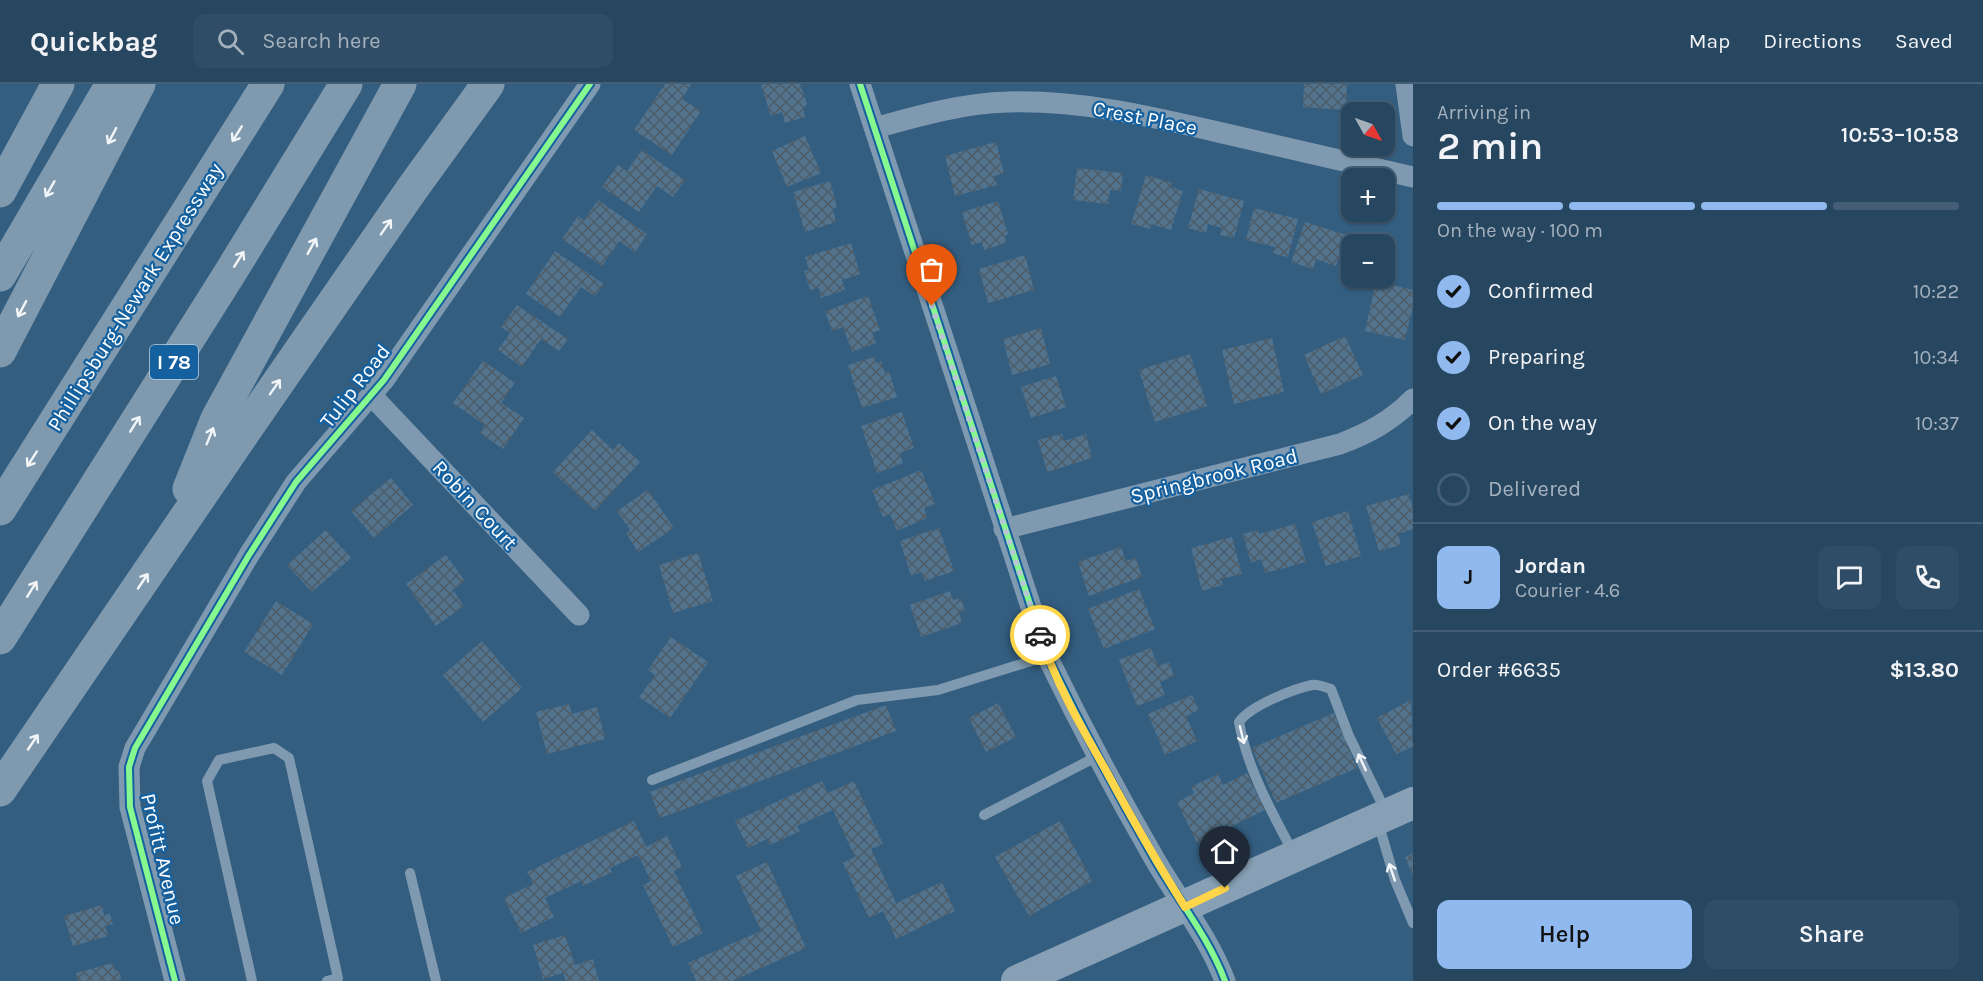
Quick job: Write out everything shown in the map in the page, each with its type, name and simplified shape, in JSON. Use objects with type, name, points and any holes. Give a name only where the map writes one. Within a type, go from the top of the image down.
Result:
[{"type":"highway","points":[[0,191],[58,84]]},
{"type":"highway","points":[[0,275],[112,84]]},
{"type":"highway","points":[[0,351],[139,84]]},
{"type":"highway","name":"Phillipsburg-Newark Expressway","points":[[0,509],[268,84]]},
{"type":"highway","name":"I 78","points":[[0,638],[346,84]]},
{"type":"highway","points":[[165,549],[216,420],[400,84]]},
{"type":"highway","points":[[0,790],[412,189],[489,84]]},
{"type":"main road","points":[[1017,981],[1392,812]]},
{"type":"street","name":"Tulip Road","points":[[155,712],[249,555],[296,482],[372,396],[590,84]]},
{"type":"street","points":[[860,84],[1047,656],[1155,860],[1205,937],[1225,981]]},
{"type":"street","points":[[1406,84],[1413,136]]},
{"type":"street","name":"Crest Place","points":[[875,128],[938,111],[972,106],[1006,102],[1056,102],[1122,110],[1413,177]]},
{"type":"street","name":"Robin Court","points":[[372,396],[579,615]]},
{"type":"street","name":"Springbrook Road","points":[[1004,529],[1340,444],[1370,433],[1396,416],[1413,399]]},
{"type":"street","name":"Profitt Avenue","points":[[155,712],[129,767],[130,807],[175,981]]},
{"type":"lane","points":[[652,780],[857,700],[938,690],[1047,656]]},
{"type":"lane","points":[[1296,856],[1258,782],[1239,722],[1245,714],[1259,706],[1314,684],[1330,689],[1349,736],[1392,812],[1395,880],[1413,923]]},
{"type":"lane","points":[[252,981],[207,781],[219,760],[274,748],[289,758],[336,980]]},
{"type":"lane","points":[[984,815],[1098,756]]},
{"type":"lane","points":[[410,873],[436,981]]},
{"type":"building","points":[[665,84],[691,84],[682,99],[701,111],[672,155],[634,130]]},
{"type":"building","points":[[800,84],[807,104],[803,108],[805,117],[785,123],[782,112],[771,116],[761,85]]},
{"type":"building","points":[[1304,84],[1347,84],[1346,102],[1341,102],[1341,110],[1303,107]]},
{"type":"building","points":[[805,136],[821,173],[787,187],[772,151]]},
{"type":"building","points":[[996,142],[1004,173],[994,176],[997,185],[955,196],[945,156]]},
{"type":"building","points":[[642,150],[685,180],[673,197],[657,186],[639,212],[602,187],[618,165],[627,171]]},
{"type":"building","points":[[1077,168],[1123,173],[1121,191],[1110,190],[1108,204],[1073,200]]},
{"type":"building","points":[[1146,175],[1172,183],[1171,187],[1183,191],[1171,230],[1151,224],[1150,229],[1131,224]]},
{"type":"building","points":[[830,181],[837,207],[833,209],[836,222],[805,232],[793,192]]},
{"type":"building","points":[[1199,189],[1244,201],[1234,238],[1220,235],[1222,228],[1208,224],[1206,233],[1188,228]]},
{"type":"building","points":[[598,200],[647,234],[635,252],[619,241],[602,266],[562,239],[578,216],[584,220]]},
{"type":"building","points":[[998,201],[1008,234],[1005,236],[1006,243],[984,250],[982,242],[972,245],[962,212]]},
{"type":"building","points":[[1254,208],[1298,219],[1288,257],[1272,253],[1275,247],[1246,240]]},
{"type":"building","points":[[1305,222],[1343,234],[1341,234],[1341,250],[1336,266],[1316,259],[1313,269],[1291,262]]},
{"type":"building","points":[[851,243],[860,274],[842,280],[845,290],[821,298],[819,288],[810,290],[804,271],[809,270],[805,257]]},
{"type":"building","points":[[555,251],[604,284],[595,296],[581,287],[560,317],[526,294]]},
{"type":"building","points":[[1025,255],[1034,290],[988,303],[979,269]]},
{"type":"building","points":[[1395,286],[1413,290],[1413,306],[1405,340],[1365,331],[1374,288],[1395,288]]},
{"type":"building","points":[[868,296],[880,330],[872,333],[876,343],[852,352],[843,327],[832,331],[825,311]]},
{"type":"building","points":[[517,305],[568,339],[559,351],[541,339],[522,367],[498,350],[510,333],[501,327]]},
{"type":"building","points":[[1041,328],[1050,364],[1012,375],[1003,339]]},
{"type":"building","points":[[1345,336],[1363,375],[1321,394],[1304,355]]},
{"type":"building","points":[[1272,338],[1284,392],[1234,404],[1222,350]]},
{"type":"building","points":[[1190,354],[1207,406],[1155,422],[1139,370]]},
{"type":"building","points":[[874,357],[876,363],[881,361],[885,373],[889,371],[897,397],[862,408],[848,365]]},
{"type":"building","points":[[483,361],[515,383],[501,403],[524,418],[503,449],[480,433],[485,425],[453,403]]},
{"type":"building","points":[[1056,376],[1066,407],[1031,418],[1021,387]]},
{"type":"building","points":[[902,412],[914,448],[900,453],[903,463],[877,473],[861,426]]},
{"type":"building","points":[[592,430],[613,450],[619,443],[640,462],[595,511],[553,472]]},
{"type":"building","points":[[1062,434],[1064,441],[1086,434],[1092,458],[1047,472],[1038,440]]},
{"type":"building","points":[[921,470],[935,504],[924,508],[927,518],[897,531],[890,514],[883,517],[872,490]]},
{"type":"building","points":[[391,478],[413,505],[374,538],[351,511]]},
{"type":"building","points":[[648,490],[674,528],[638,552],[626,533],[630,530],[617,511]]},
{"type":"building","points":[[1409,494],[1413,510],[1413,529],[1398,534],[1401,545],[1379,551],[1366,506]]},
{"type":"building","points":[[1348,511],[1361,556],[1326,566],[1312,522]]},
{"type":"building","points":[[1295,524],[1306,562],[1265,573],[1261,559],[1251,563],[1243,534],[1258,530],[1259,534]]},
{"type":"building","points":[[939,528],[954,571],[925,581],[921,572],[911,576],[900,541]]},
{"type":"building","points":[[326,530],[351,558],[312,592],[287,565]]},
{"type":"building","points":[[1232,537],[1242,574],[1221,579],[1223,585],[1202,591],[1191,548]]},
{"type":"building","points":[[1121,547],[1126,561],[1136,558],[1142,577],[1089,596],[1078,562]]},
{"type":"building","points":[[698,553],[713,601],[673,613],[659,565]]},
{"type":"building","points":[[446,555],[465,581],[453,590],[464,606],[436,626],[406,584]]},
{"type":"building","points":[[1139,589],[1155,629],[1104,649],[1088,609]]},
{"type":"building","points":[[950,591],[953,600],[961,598],[965,610],[959,613],[962,623],[921,637],[910,605]]},
{"type":"building","points":[[276,601],[313,624],[282,675],[244,652]]},
{"type":"building","points":[[671,637],[708,662],[670,718],[639,697],[655,675],[648,670]]},
{"type":"building","points":[[482,641],[522,688],[483,722],[443,675]]},
{"type":"building","points":[[1151,648],[1158,666],[1169,662],[1174,676],[1160,682],[1165,695],[1137,706],[1119,660]]},
{"type":"building","points":[[1192,695],[1199,710],[1186,716],[1197,741],[1165,755],[1148,714]]},
{"type":"building","points":[[1411,700],[1413,747],[1396,754],[1377,718]]},
{"type":"building","points":[[998,703],[1016,737],[986,752],[969,718]]},
{"type":"building","points":[[569,704],[572,714],[597,707],[605,739],[547,754],[536,712]]},
{"type":"building","points":[[886,705],[896,731],[660,818],[650,792]]},
{"type":"building","points":[[1334,713],[1357,768],[1276,803],[1252,748]]},
{"type":"building","points":[[1247,773],[1265,810],[1197,843],[1177,802],[1194,793],[1191,787],[1218,774],[1223,785]]},
{"type":"building","points":[[822,781],[828,793],[854,781],[883,844],[871,849],[896,903],[942,882],[955,911],[896,939],[883,911],[869,918],[843,863],[855,857],[833,810],[797,826],[800,831],[770,845],[767,839],[748,848],[735,821]]},
{"type":"building","points":[[634,821],[646,847],[667,836],[682,867],[674,871],[703,933],[673,947],[643,885],[651,881],[638,855],[610,868],[612,872],[583,886],[581,881],[545,898],[554,917],[521,933],[504,898],[533,884],[527,872]]},
{"type":"building","points":[[1060,821],[1092,881],[1029,916],[995,857]]},
{"type":"building","points":[[1413,853],[1413,876],[1405,857]]},
{"type":"building","points":[[767,862],[806,948],[732,981],[696,981],[688,963],[761,931],[736,876]]},
{"type":"building","points":[[102,905],[104,915],[110,914],[113,924],[105,926],[108,936],[73,946],[64,916]]},
{"type":"building","points":[[565,935],[575,965],[593,959],[599,981],[566,981],[563,973],[543,979],[533,945]]},
{"type":"building","points":[[113,963],[115,971],[119,970],[121,978],[118,981],[78,981],[76,973]]},
{"type":"cycle path","points":[[175,981],[130,807],[129,767],[135,748],[249,555],[296,482],[384,380],[590,84]]},
{"type":"cycle path","points":[[860,84],[1047,656],[1126,808],[1201,933],[1225,981]]},
{"type":"way so far","points":[[932,306],[1040,635]]},
{"type":"route","points":[[1040,635],[1047,656],[1082,728],[1155,860],[1185,907],[1225,888]]}]
